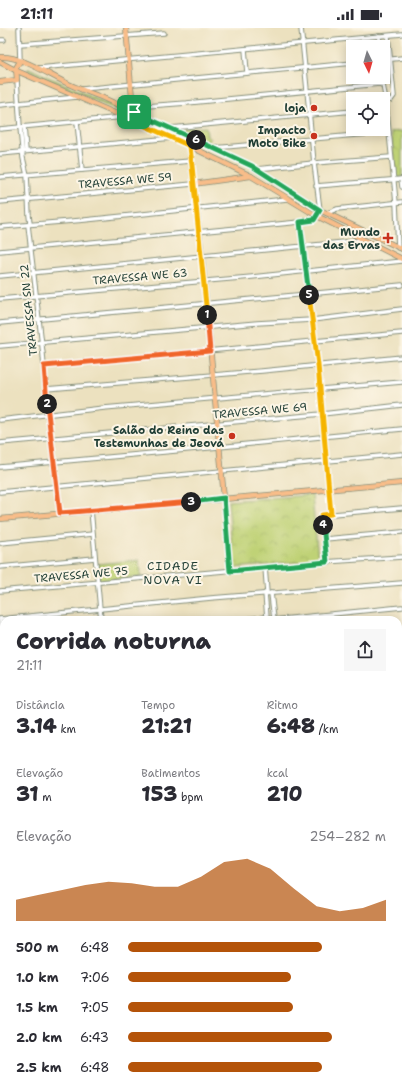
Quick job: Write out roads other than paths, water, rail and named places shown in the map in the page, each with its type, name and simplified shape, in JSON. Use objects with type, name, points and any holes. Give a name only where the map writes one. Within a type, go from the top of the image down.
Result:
[{"type":"main road","points":[[126,28],[134,121]]},
{"type":"main road","points":[[0,57],[10,57],[81,89],[134,109],[257,170],[320,210],[400,248]]},
{"type":"main road","name":"TRAVESSA SN 22","points":[[17,80],[16,66],[20,61]]},
{"type":"main road","points":[[0,62],[173,138],[251,176],[317,216],[402,260]]},
{"type":"main road","points":[[0,82],[17,80]]},
{"type":"main road","points":[[193,139],[190,146],[191,161],[202,257],[224,498]]},
{"type":"main road","name":"TRAVESSA WE 59","points":[[193,184],[251,176]]},
{"type":"main road","points":[[0,518],[402,483]]},
{"type":"street","points":[[19,28],[20,61]]},
{"type":"street","points":[[0,251],[312,221],[320,210],[316,186],[301,28]]},
{"type":"street","points":[[20,44],[164,33]]},
{"type":"street","points":[[37,68],[402,34]]},
{"type":"street","points":[[379,36],[379,40]]},
{"type":"street","points":[[388,36],[388,40]]},
{"type":"street","points":[[245,49],[247,73]]},
{"type":"street","points":[[390,100],[394,96],[390,59],[402,58]]},
{"type":"street","points":[[81,89],[346,64]]},
{"type":"street","name":"TRAVESSA SN 22","points":[[17,80],[27,175],[29,225],[38,320],[42,343],[48,415],[60,513]]},
{"type":"street","points":[[134,109],[379,84],[384,87],[385,92]]},
{"type":"street","points":[[0,105],[80,97]]},
{"type":"street","points":[[170,128],[346,112]]},
{"type":"street","points":[[0,129],[125,117]]},
{"type":"street","points":[[78,122],[82,170]]},
{"type":"street","points":[[213,148],[346,136]]},
{"type":"street","points":[[389,136],[400,248]]},
{"type":"street","points":[[0,154],[173,138]]},
{"type":"street","points":[[257,170],[314,163],[392,157]]},
{"type":"street","points":[[0,178],[191,161]]},
{"type":"street","points":[[316,186],[402,179],[402,187]]},
{"type":"street","name":"TRAVESSA WE 59","points":[[0,202],[193,184]]},
{"type":"street","points":[[0,227],[287,199]]},
{"type":"street","points":[[327,213],[337,209],[402,202]]},
{"type":"street","points":[[300,222],[318,365],[331,514]]},
{"type":"street","points":[[0,276],[365,240]]},
{"type":"street","name":"TRAVESSA WE 63","points":[[0,299],[306,271],[402,260]]},
{"type":"street","points":[[0,323],[309,295],[402,285]]},
{"type":"street","points":[[0,346],[257,323],[312,320],[402,309]]},
{"type":"street","points":[[44,366],[402,334]]},
{"type":"street","points":[[46,390],[402,357]]},
{"type":"street","points":[[0,420],[214,398],[402,382]]},
{"type":"street","name":"TRAVESSA WE 69","points":[[0,443],[217,424],[402,405]]},
{"type":"street","points":[[0,467],[402,429]]},
{"type":"street","points":[[0,492],[402,454]]},
{"type":"street","points":[[224,498],[230,571]]},
{"type":"street","points":[[327,562],[322,515],[402,508]]},
{"type":"street","points":[[91,510],[101,616]]},
{"type":"street","points":[[324,539],[402,532]]},
{"type":"street","points":[[0,543],[93,534]]},
{"type":"street","name":"TRAVESSA WE 75","points":[[0,591],[327,562],[402,557]]},
{"type":"street","points":[[0,567],[95,558]]},
{"type":"street","points":[[265,568],[272,616]]},
{"type":"street","points":[[30,616],[268,593],[402,583]]},
{"type":"street","points":[[266,616],[268,593]]},
{"type":"street","points":[[313,616],[402,607]]},
{"type":"place","name":"loja","points":[[314,108]]},
{"type":"place","name":"Impacto Moto Bike","points":[[314,136]]},
{"type":"place","name":"Mundo das Ervas","points":[[388,238]]},
{"type":"place","name":"Salão do Reino das Testemunhas de Jeová","points":[[232,436]]},
{"type":"district","name":"CIDADE NOVA VI","points":[[173,573]]}]
